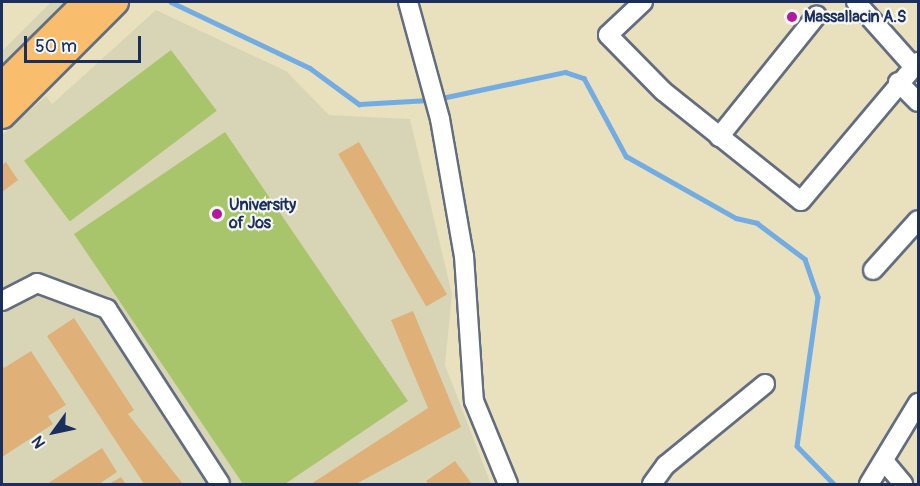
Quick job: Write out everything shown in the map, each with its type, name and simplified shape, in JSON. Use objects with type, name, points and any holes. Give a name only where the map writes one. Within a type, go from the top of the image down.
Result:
[{"type":"highway","points":[[2,86],[87,2]]},
{"type":"highway","points":[[2,115],[115,2]]},
{"type":"street","points":[[408,2],[440,119],[464,256],[474,401],[508,484]]},
{"type":"street","points":[[644,2],[608,35],[719,137],[801,201],[898,81],[916,64],[856,2]]},
{"type":"street","points":[[719,137],[817,15]]},
{"type":"street","points":[[898,81],[918,102]]},
{"type":"street","points":[[873,270],[918,220]]},
{"type":"street","points":[[2,301],[37,283],[107,309],[220,484]]},
{"type":"street","points":[[652,484],[666,465],[765,384]]},
{"type":"street","points":[[869,484],[918,403]]},
{"type":"street","points":[[884,461],[903,484]]},
{"type":"shaded area","points":[[51,2],[107,2],[2,105],[2,51]]},
{"type":"shaded area","name":"University of Jos","points":[[156,10],[286,71],[329,115],[410,119],[452,294],[445,365],[491,484],[2,484],[2,135],[46,96],[52,104]]},
{"type":"green space","points":[[171,50],[217,111],[70,221],[24,161]]},
{"type":"green space","points":[[225,132],[408,401],[285,484],[243,484],[74,234]]},
{"type":"building","points":[[359,142],[447,294],[426,306],[338,154]]},
{"type":"building","points":[[6,162],[18,180],[2,192],[2,165]]},
{"type":"building","points":[[413,311],[461,427],[356,484],[311,484],[428,408],[391,320]]},
{"type":"building","points":[[74,318],[134,410],[128,414],[183,484],[144,484],[47,336]]},
{"type":"building","points":[[31,351],[66,405],[48,416],[53,424],[2,457],[2,364],[4,368]]},
{"type":"building","points":[[102,448],[117,472],[99,484],[47,484]]},
{"type":"building","points":[[455,461],[472,484],[429,484],[426,481]]},
{"type":"building","points":[[121,477],[126,484],[109,484]]},
{"type":"waterway","points":[[171,2],[310,68],[359,104],[429,100]]},
{"type":"waterway","points":[[437,99],[565,72],[584,78],[626,156],[736,218],[757,223],[805,259],[818,297],[797,446],[834,484]]},
{"type":"place","name":"Massallacin A.S","points":[[792,17]]},
{"type":"place","name":"University of Jos","points":[[217,214]]}]
